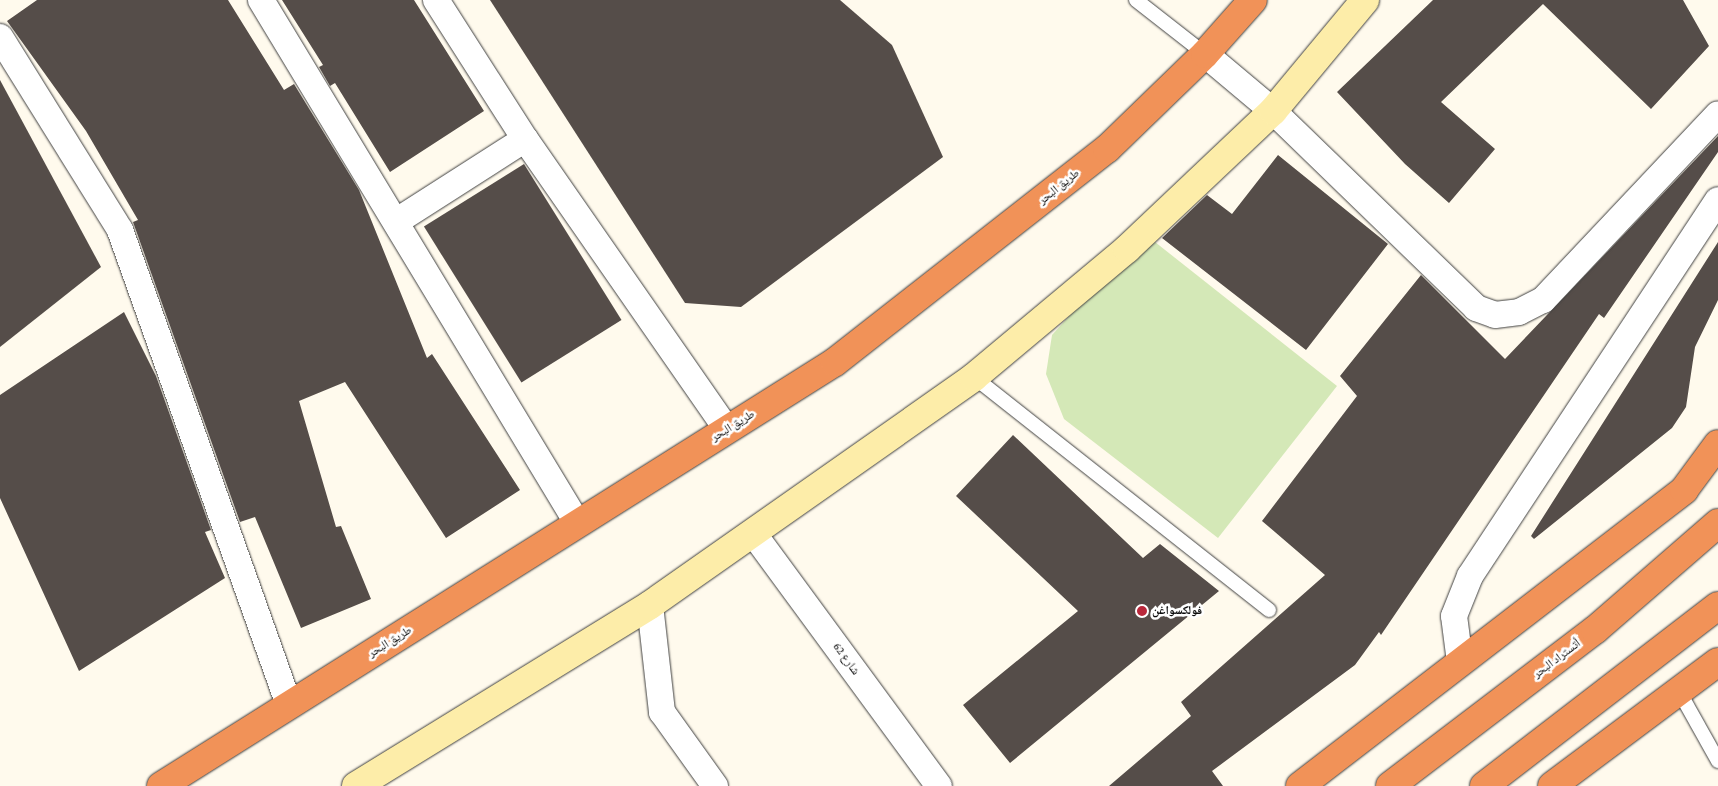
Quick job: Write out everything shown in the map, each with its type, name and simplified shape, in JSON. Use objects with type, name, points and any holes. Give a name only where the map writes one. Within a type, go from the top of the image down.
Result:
[{"type":"highway","name":"طريق البحر","points":[[161,786],[835,362],[985,247],[1106,149],[1205,54],[1253,0]]},
{"type":"highway","points":[[1300,786],[1684,490],[1718,444]]},
{"type":"highway","name":"أتستراد البحر","points":[[1390,786],[1595,630],[1718,523]]},
{"type":"highway","points":[[1484,786],[1718,606]]},
{"type":"highway","points":[[1552,786],[1680,693],[1718,662]]},
{"type":"street","points":[[261,0],[397,221],[578,524]]},
{"type":"street","points":[[436,0],[525,139],[727,430]]},
{"type":"street","points":[[356,786],[650,605],[974,376],[1127,249],[1273,111],[1365,0]]},
{"type":"street","points":[[0,37],[120,230],[289,705]]},
{"type":"street","points":[[1205,54],[1273,111],[1476,308],[1496,315],[1519,312],[1542,300],[1718,114]]},
{"type":"street","points":[[397,221],[525,139]]},
{"type":"street","points":[[1460,662],[1454,616],[1470,576],[1718,200]]},
{"type":"street","name":"شارع 62","points":[[753,533],[938,786]]},
{"type":"street","points":[[650,605],[662,712],[715,786]]},
{"type":"lane","points":[[1136,0],[1205,54]]},
{"type":"lane","points":[[974,376],[1269,610]]},
{"type":"lane","points":[[1680,693],[1718,761]]},
{"type":"green space","points":[[1155,242],[1337,386],[1218,538],[1064,419],[1046,374],[1052,335],[1109,272]]},
{"type":"building","points":[[37,0],[228,0],[284,90],[294,84],[359,190],[427,358],[432,354],[520,490],[446,538],[345,382],[299,401],[336,527],[341,526],[371,599],[301,628],[255,517],[240,522],[133,222],[138,220],[86,131],[7,21]]},
{"type":"building","points":[[282,0],[414,0],[484,111],[390,172],[335,83],[330,86],[319,67],[323,65]]},
{"type":"building","points":[[490,0],[840,0],[892,45],[943,157],[741,307],[685,303]]},
{"type":"building","points":[[1433,0],[1683,0],[1709,46],[1651,109],[1543,4],[1441,102],[1495,149],[1449,203],[1405,164],[1337,92]]},
{"type":"building","points":[[0,80],[101,267],[0,347]]},
{"type":"building","points":[[1718,136],[1718,152],[1604,318],[1599,314],[1381,635],[1379,632],[1355,665],[1212,771],[1223,786],[1109,786],[1191,716],[1181,702],[1325,575],[1262,521],[1357,396],[1340,376],[1421,275],[1505,359]]},
{"type":"building","points":[[1278,155],[1388,244],[1306,350],[1162,238],[1207,195],[1232,214]]},
{"type":"building","points":[[524,164],[622,320],[521,383],[424,227]]},
{"type":"building","points":[[1718,242],[1718,300],[1695,347],[1686,407],[1672,428],[1534,539],[1531,536]]},
{"type":"building","points":[[124,312],[156,376],[211,530],[205,532],[225,578],[79,671],[0,498],[0,395]]},
{"type":"building","points":[[1013,435],[1143,558],[1160,544],[1219,591],[1010,763],[963,705],[1078,611],[956,496]]},
{"type":"place","name":"فولكسواغن","points":[[1142,611]]}]
